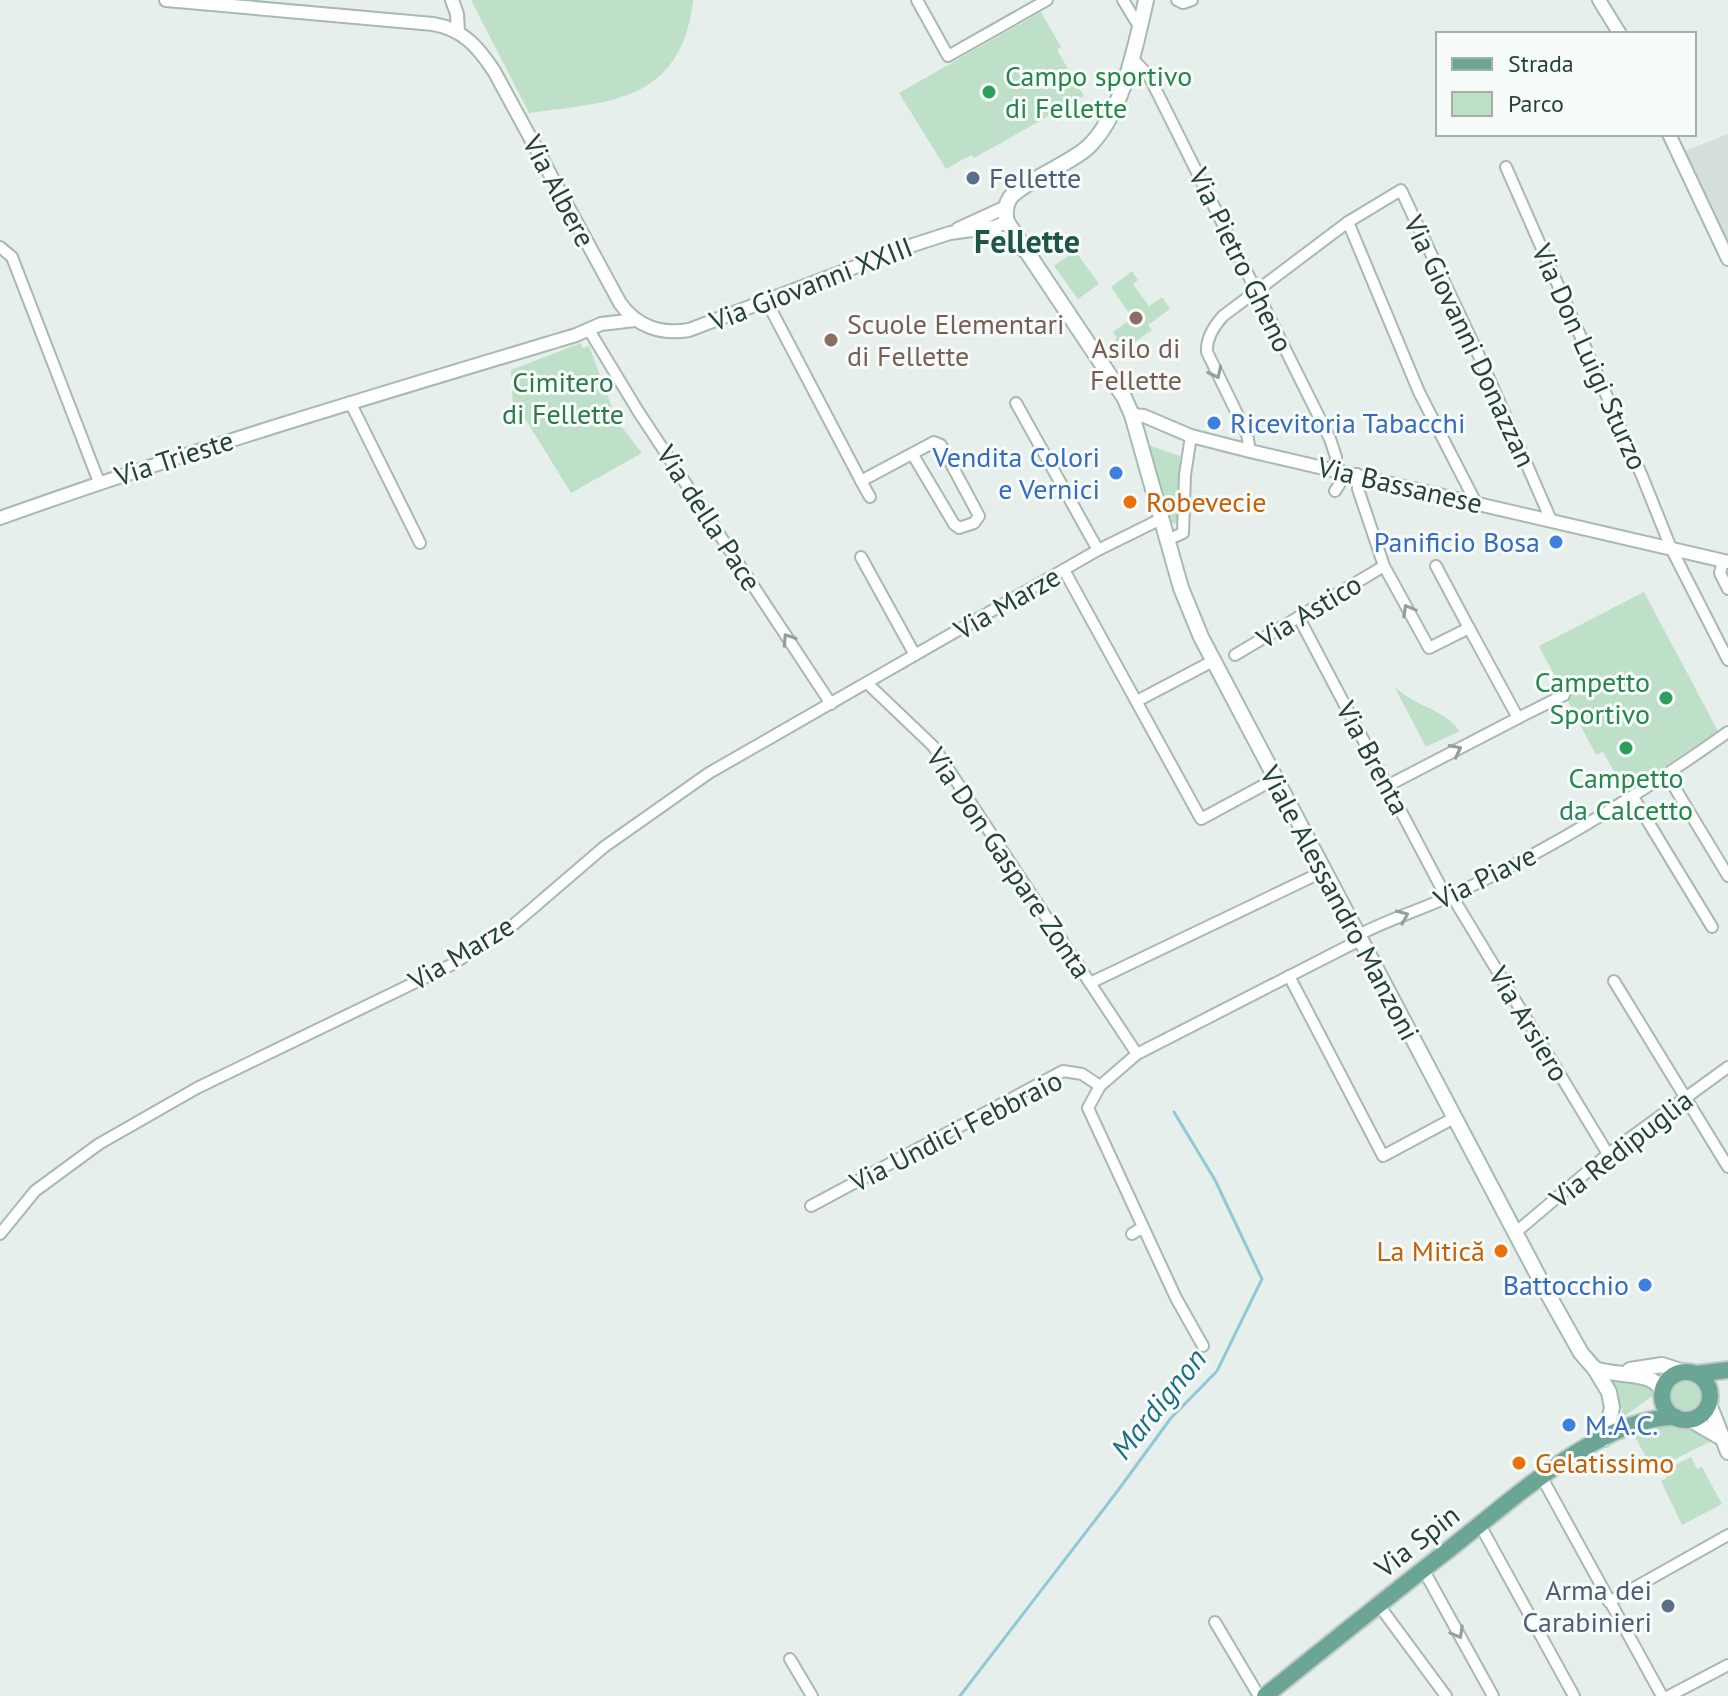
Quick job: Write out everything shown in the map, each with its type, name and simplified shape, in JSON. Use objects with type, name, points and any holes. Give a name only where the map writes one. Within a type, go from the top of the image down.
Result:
[{"type":"main road","points":[[1132,415],[1107,368],[1025,251],[1006,214],[1012,195],[1076,156],[1097,138],[1112,113],[1146,0]]},
{"type":"main road","name":"Viale Alessandro Manzoni","points":[[1132,415],[1190,613],[1515,1233],[1581,1353],[1607,1387],[1612,1402],[1606,1438]]},
{"type":"main road","points":[[1616,1375],[1662,1365],[1690,1373],[1707,1383],[1728,1452]]},
{"type":"main road","points":[[1595,1369],[1659,1382],[1669,1412],[1721,1437]]},
{"type":"main road","points":[[1690,1373],[1728,1370]]},
{"type":"main road","name":"Via Spin","points":[[1606,1438],[1663,1394],[1670,1378],[1690,1373]]},
{"type":"main road","name":"Via Spin","points":[[1262,1696],[1541,1476],[1606,1438],[1652,1418],[1682,1418],[1701,1414],[1728,1380]]},
{"type":"street","points":[[166,0],[433,24],[458,32],[452,0]]},
{"type":"street","points":[[917,0],[948,56],[1047,0]]},
{"type":"street","points":[[1123,0],[1140,28]]},
{"type":"street","points":[[1177,0],[1183,3],[1192,0]]},
{"type":"street","points":[[1599,0],[1619,32]]},
{"type":"street","name":"Via Albere","points":[[458,32],[475,43],[494,71],[620,303],[635,320],[653,328]]},
{"type":"street","name":"Via Pietro Gheno","points":[[1131,57],[1149,76],[1257,291],[1330,439],[1338,471]]},
{"type":"street","points":[[1670,136],[1728,259]]},
{"type":"street","name":"Via Don Luigi Sturzo","points":[[1506,167],[1671,548]]},
{"type":"street","name":"Via Giovanni Donazzan","points":[[1250,451],[1242,425],[1210,360],[1207,344],[1216,324],[1348,222],[1401,190],[1481,360],[1551,520]]},
{"type":"street","points":[[950,233],[1006,214]]},
{"type":"street","name":"Via Giovanni XXIII","points":[[653,328],[670,332],[689,330],[1006,214]]},
{"type":"street","points":[[1348,222],[1419,392],[1476,503]]},
{"type":"street","name":"Via Giovanni XXIII","points":[[969,230],[1003,238],[1025,251]]},
{"type":"street","points":[[0,247],[12,257],[99,482]]},
{"type":"street","points":[[766,300],[870,497]]},
{"type":"street","points":[[595,327],[620,303]]},
{"type":"street","name":"Via Trieste","points":[[0,518],[99,482],[350,402],[595,327],[635,320]]},
{"type":"street","name":"Via della Pace","points":[[595,327],[638,411],[831,704]]},
{"type":"street","points":[[350,402],[420,543]]},
{"type":"street","points":[[1016,403],[1098,550]]},
{"type":"street","name":"Via Bassanese","points":[[1132,415],[1144,416],[1191,436],[1250,451],[1726,561],[1720,575],[1728,589]]},
{"type":"street","points":[[1167,540],[1183,533],[1185,475],[1191,436]]},
{"type":"street","points":[[861,481],[934,442],[941,445],[979,516],[974,523],[959,528],[954,524],[913,455]]},
{"type":"street","points":[[1335,491],[1339,485],[1338,471]]},
{"type":"street","points":[[1357,474],[1358,489],[1384,566],[1429,648],[1469,628]]},
{"type":"street","name":"Via Marze","points":[[0,1234],[35,1191],[99,1144],[197,1088],[451,965],[512,926],[604,847],[709,773],[1098,550],[1161,519]]},
{"type":"street","points":[[1671,548],[1728,660]]},
{"type":"street","points":[[861,557],[915,655]]},
{"type":"street","name":"Via Astico","points":[[1235,655],[1384,566]]},
{"type":"street","points":[[1436,566],[1518,718]]},
{"type":"street","points":[[1064,570],[1201,819],[1275,779]]},
{"type":"street","name":"Via Brenta","points":[[1299,618],[1448,897]]},
{"type":"street","points":[[1137,701],[1213,661]]},
{"type":"street","name":"Via Don Gaspare Zonta","points":[[867,683],[933,746],[1137,1054]]},
{"type":"street","points":[[1387,786],[1564,695]]},
{"type":"street","name":"Via Piave","points":[[1358,938],[1549,846],[1633,797],[1728,732]]},
{"type":"street","points":[[1667,775],[1728,876]]},
{"type":"street","points":[[1633,797],[1712,927]]},
{"type":"street","points":[[1090,983],[1324,871]]},
{"type":"street","name":"Via Arsiero","points":[[1448,897],[1455,901],[1608,1154]]},
{"type":"street","name":"Via Undici Febbraio","points":[[1203,1346],[1176,1298],[1088,1108],[1100,1086],[1137,1054],[1358,938]]},
{"type":"street","points":[[1289,976],[1383,1156],[1454,1118]]},
{"type":"street","points":[[1614,981],[1728,1167]]},
{"type":"street","name":"Via Redipuglia","points":[[1515,1233],[1608,1154],[1728,1067]]},
{"type":"street","name":"Via Undici Febbraio","points":[[811,1206],[1063,1071],[1082,1074],[1100,1086]]},
{"type":"street","points":[[1132,1234],[1143,1227]]},
{"type":"street","points":[[1541,1476],[1662,1696]]},
{"type":"street","points":[[1480,1525],[1574,1696]]},
{"type":"street","points":[[1609,1602],[1728,1535]]},
{"type":"street","points":[[1423,1569],[1493,1696]]},
{"type":"street","points":[[1378,1604],[1446,1696]]},
{"type":"street","points":[[1215,1622],[1262,1696]]},
{"type":"street","points":[[790,1659],[812,1696]]},
{"type":"street","points":[[1669,1696],[1728,1665]]},
{"type":"shaded area","points":[[1728,134],[1728,242],[1685,151]]},
{"type":"green space","points":[[471,0],[693,2],[686,35],[673,60],[657,78],[637,91],[613,99],[529,113]]},
{"type":"green space","name":"Campo sportivo di Fellette","points":[[1041,12],[1061,47],[1057,50],[1084,96],[974,158],[971,155],[946,169],[899,93]]},
{"type":"green space","points":[[1075,251],[1099,284],[1078,299],[1054,266]]},
{"type":"green space","points":[[1132,271],[1138,280],[1133,284],[1149,306],[1162,297],[1170,309],[1148,325],[1152,330],[1125,349],[1122,345],[1117,348],[1113,342],[1117,338],[1113,332],[1132,318],[1111,287]]},
{"type":"green space","name":"Cimitero di Fellette","points":[[581,343],[583,348],[589,346],[617,421],[642,453],[571,493],[518,407],[513,406],[511,370]]},
{"type":"green space","points":[[1148,445],[1180,456],[1178,521],[1175,524],[1170,521]]},
{"type":"green space","points":[[1644,592],[1718,731],[1626,792],[1603,752],[1596,755],[1539,646]]},
{"type":"green space","points":[[1394,686],[1410,699],[1445,717],[1460,731],[1426,747]]},
{"type":"green space","points":[[1687,1380],[1698,1385],[1703,1396],[1698,1407],[1687,1412],[1676,1407],[1671,1396],[1676,1385]]},
{"type":"green space","points":[[1643,1381],[1656,1391],[1655,1394],[1622,1418],[1622,1408],[1616,1407],[1609,1382]]},
{"type":"green space","points":[[1675,1424],[1699,1429],[1713,1440],[1653,1470],[1634,1435],[1637,1429]]},
{"type":"green space","points":[[1691,1457],[1697,1469],[1702,1467],[1722,1504],[1682,1525],[1661,1481],[1667,1478],[1664,1470]]},
{"type":"waterway","name":"Mardignon","points":[[960,1696],[1171,1418],[1217,1371],[1262,1279],[1215,1180],[1174,1112]]},
{"type":"place","name":"Campo sportivo di Fellette","points":[[989,92]]},
{"type":"place","name":"Fellette","points":[[973,178]]},
{"type":"place","name":"Asilo di Fellette","points":[[1136,318]]},
{"type":"place","name":"Scuole Elementari di Fellette","points":[[831,340]]},
{"type":"place","name":"Ricevitoria Tabacchi","points":[[1214,423]]},
{"type":"place","name":"Vendita Colori e Vernici","points":[[1116,473]]},
{"type":"place","name":"Robevecie","points":[[1130,502]]},
{"type":"place","name":"Panificio Bosa","points":[[1556,542]]},
{"type":"place","name":"Campetto Sportivo","points":[[1666,698]]},
{"type":"place","name":"Campetto da Calcetto","points":[[1626,748]]},
{"type":"place","name":"La Mitică","points":[[1501,1251]]},
{"type":"place","name":"Battocchio","points":[[1645,1285]]},
{"type":"place","name":"M.A.C.","points":[[1569,1425]]},
{"type":"place","name":"Gelatissimo","points":[[1519,1463]]},
{"type":"place","name":"Arma dei Carabinieri","points":[[1668,1606]]},
{"type":"district","name":"Fellette","points":[[1027,242]]}]
